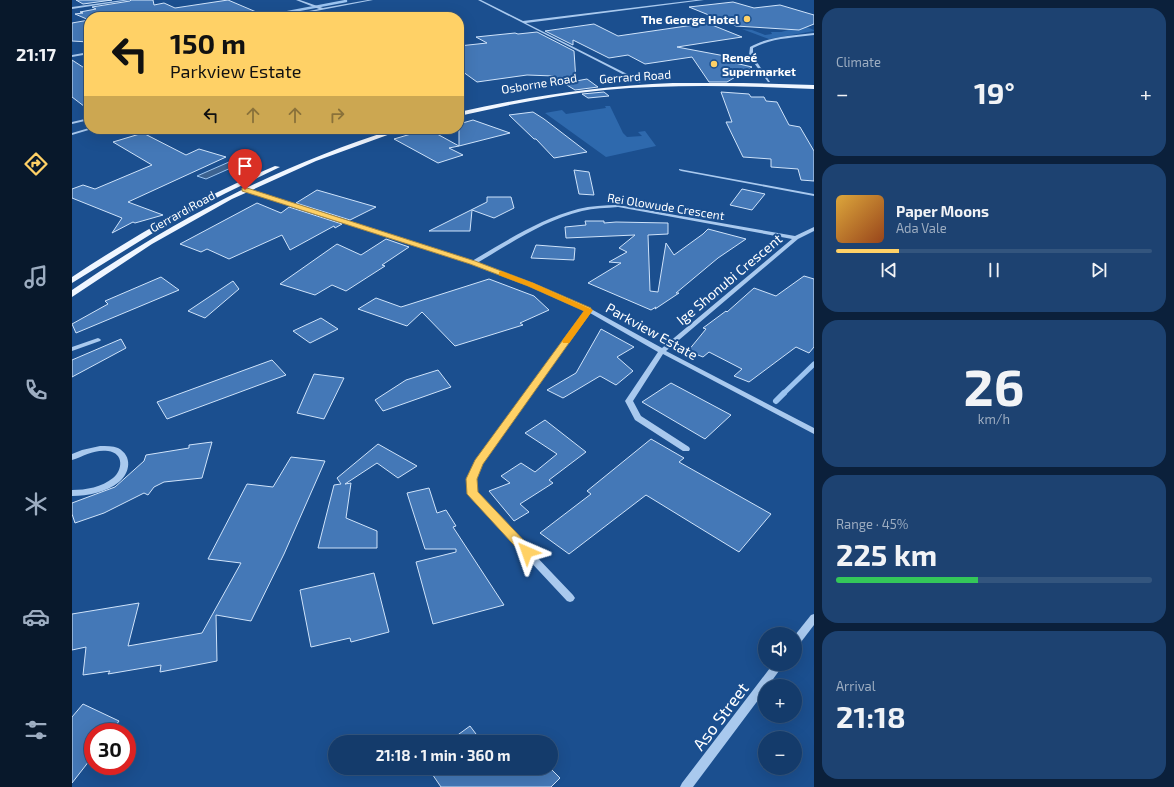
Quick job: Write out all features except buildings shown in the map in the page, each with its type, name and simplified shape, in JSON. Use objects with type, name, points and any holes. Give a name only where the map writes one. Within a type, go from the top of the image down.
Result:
[{"type":"main road","name":"Osborne Road","points":[[464,107],[558,90],[640,82],[709,80],[814,83]]},
{"type":"main road","name":"Gerrard Road","points":[[464,113],[543,97],[625,87],[728,84],[814,87]]},
{"type":"main road","points":[[72,281],[146,233],[207,199],[263,173],[300,158],[368,134]]},
{"type":"main road","name":"Gerrard Road","points":[[72,294],[120,260],[178,226],[245,190],[315,159],[386,134]]},
{"type":"street","points":[[72,8],[129,0]]},
{"type":"street","points":[[297,0],[323,9]]},
{"type":"street","points":[[307,12],[372,0]]},
{"type":"street","points":[[479,0],[640,82]]},
{"type":"street","points":[[523,22],[703,0]]},
{"type":"street","points":[[769,81],[751,56],[751,48],[759,43],[814,34]]},
{"type":"street","points":[[72,56],[84,54]]},
{"type":"street","points":[[72,123],[84,120]]},
{"type":"street","points":[[73,133],[84,130]]},
{"type":"street","points":[[681,170],[814,195]]},
{"type":"street","name":"Parkview Estate","points":[[245,190],[473,263],[531,284],[589,310],[662,351],[814,431]]},
{"type":"street","name":"Rei Olowude Crescent","points":[[473,263],[539,226],[569,213],[602,205],[618,206],[796,238]]},
{"type":"street","name":"Ige Shonubi Crescent","points":[[686,449],[638,418],[629,402],[662,351],[796,238],[814,229]]},
{"type":"street","points":[[570,598],[472,494],[472,479],[479,462],[589,310]]},
{"type":"street","points":[[72,349],[98,340]]},
{"type":"street","points":[[72,457],[84,451],[106,448],[115,450],[121,454],[124,460],[124,468],[113,483],[103,488],[92,492],[72,493]]},
{"type":"street","points":[[802,634],[814,618]]},
{"type":"street","name":"Aso Street","points":[[686,787],[774,671]]},
{"type":"shaded area","points":[[804,26],[814,31],[769,39],[742,29],[754,30],[752,30],[765,35],[772,34],[771,32],[802,29]]},
{"type":"shaded area","points":[[605,106],[610,106],[623,133],[627,137],[642,136],[638,132],[645,131],[656,146],[606,157],[545,113],[562,110],[566,114],[606,108]]},
{"type":"shaded area","points":[[229,162],[241,163],[245,165],[240,168],[233,167],[206,179],[197,176]]},
{"type":"waterway","points":[[288,12],[346,1]]},
{"type":"waterway","points":[[783,394],[814,364]]},
{"type":"waterway","points":[[776,401],[783,394]]},
{"type":"slow traffic","points":[[501,273],[531,284],[589,310],[566,341]]},
{"type":"place","name":"The George Hotel","points":[[747,19]]},
{"type":"place","name":"Reneé Supermarket","points":[[714,64]]},
{"type":"route","points":[[245,190],[473,263],[531,284],[589,310],[479,462],[472,479],[472,494],[527,552]]}]
